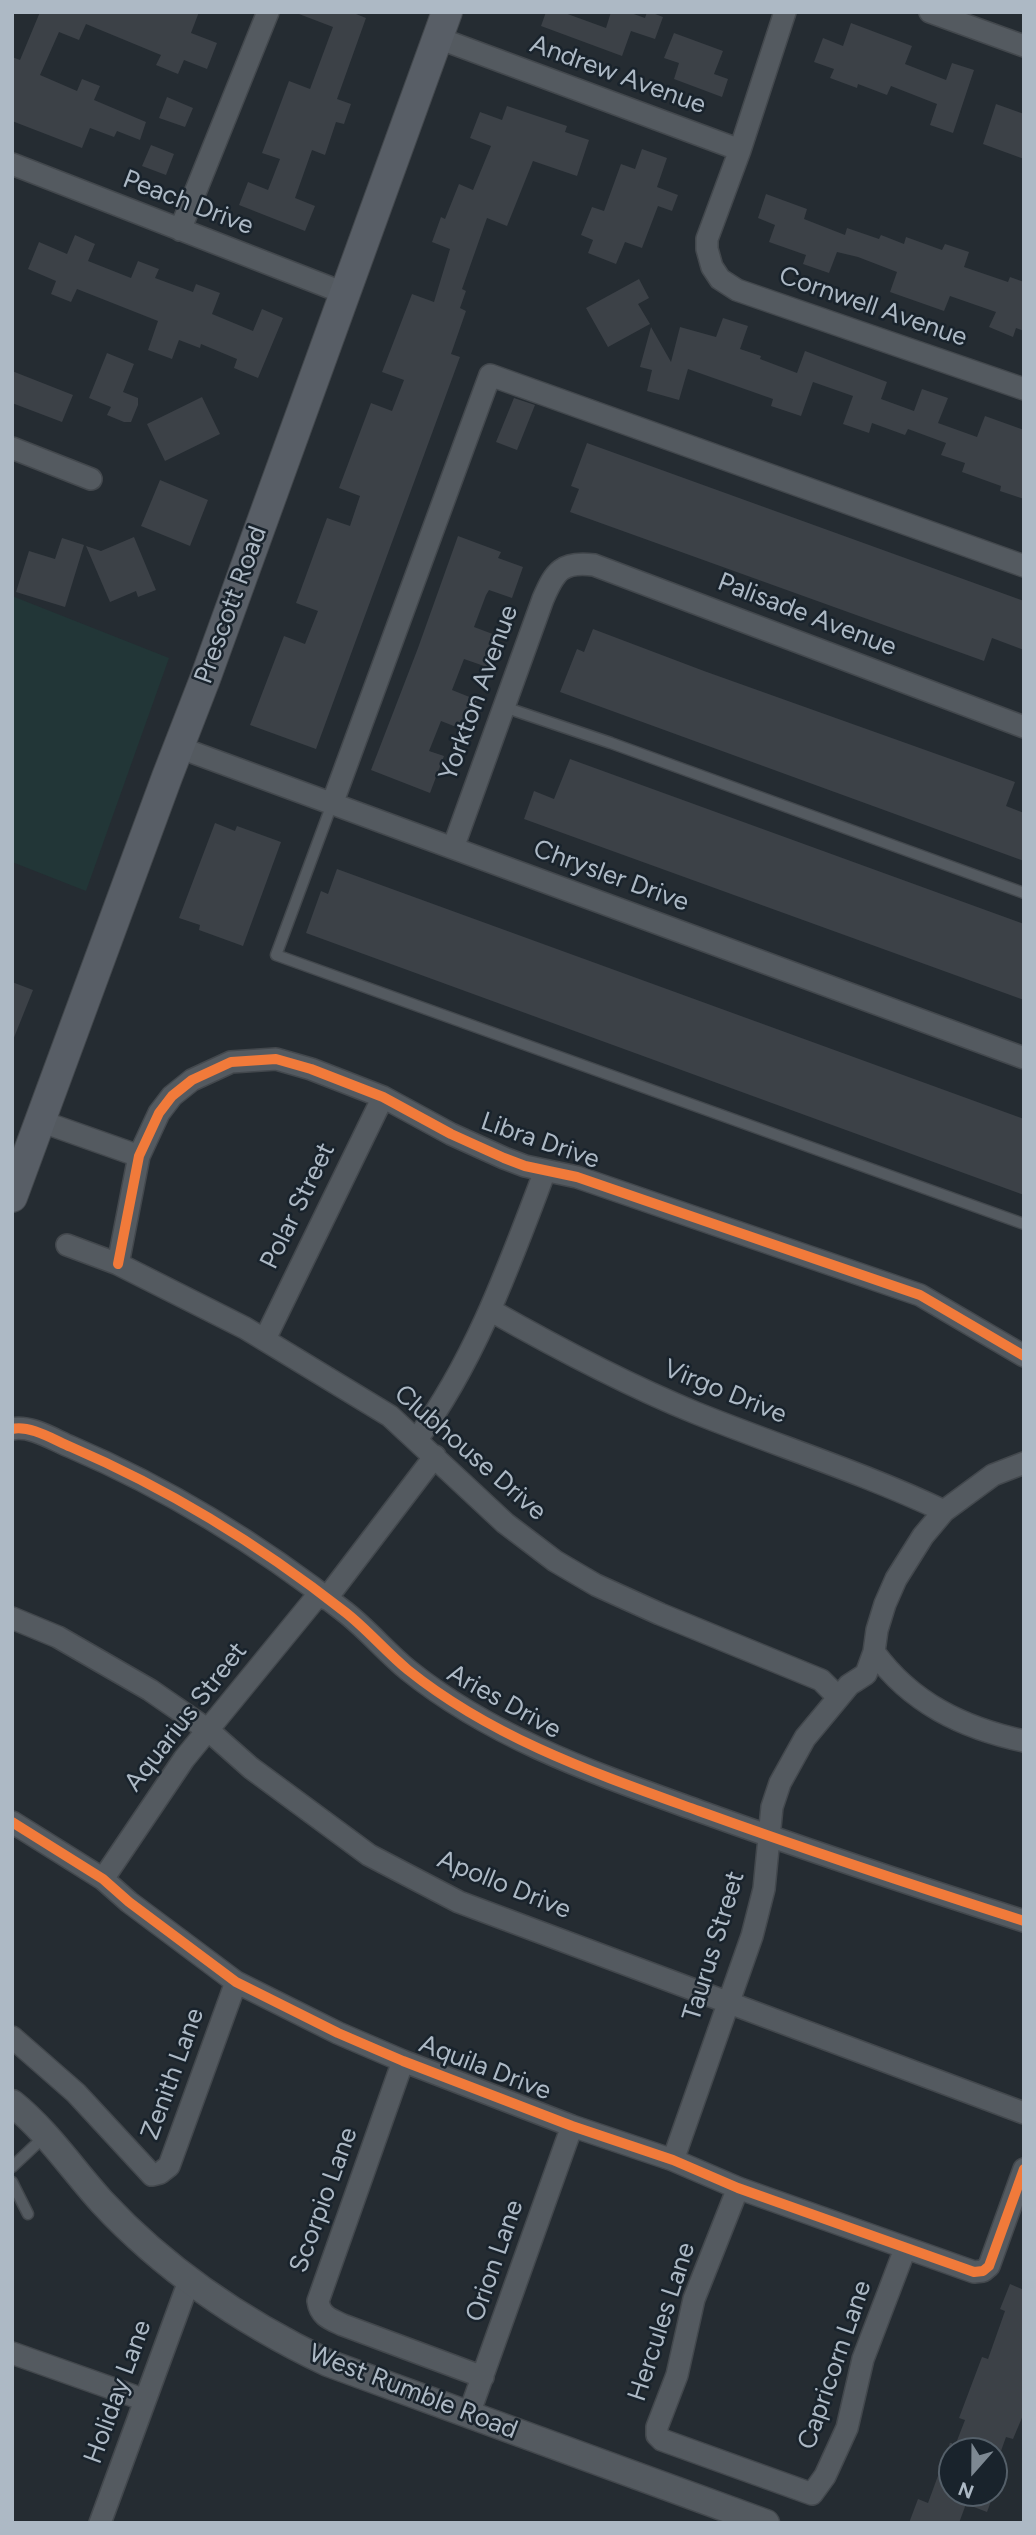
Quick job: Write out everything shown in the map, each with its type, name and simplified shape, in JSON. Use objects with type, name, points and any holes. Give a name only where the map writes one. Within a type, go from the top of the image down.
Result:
[{"type":"main road","name":"Prescott Road","points":[[12,1197],[205,679],[443,25]]},
{"type":"street","points":[[180,230],[268,12]]},
{"type":"street","points":[[740,150],[785,12]]},
{"type":"street","points":[[930,12],[1024,46]]},
{"type":"street","name":"Andrew Avenue","points":[[443,25],[740,150]]},
{"type":"street","name":"Cornwell Avenue","points":[[740,150],[707,239],[712,267],[720,279],[737,290],[1024,389]]},
{"type":"street","name":"Peach Drive","points":[[12,164],[344,293]]},
{"type":"street","points":[[332,804],[490,375],[1024,566]]},
{"type":"street","points":[[12,448],[91,479]]},
{"type":"street","name":"Yorkton Avenue","points":[[453,848],[553,577],[569,565]]},
{"type":"street","name":"Palisade Avenue","points":[[569,565],[594,565],[1024,727]]},
{"type":"street","name":"Chrysler Drive","points":[[178,747],[1024,1058]]},
{"type":"street","name":"Libra Drive","points":[[118,1264],[139,1156],[159,1113],[172,1096],[192,1080],[231,1062],[276,1059],[312,1069],[383,1097],[451,1134],[505,1158],[545,1171],[577,1177],[920,1296],[1024,1356]]},
{"type":"street","name":"Polar Street","points":[[265,1339],[383,1097]]},
{"type":"street","points":[[40,1121],[139,1156]]},
{"type":"street","points":[[417,1439],[439,1410],[490,1310],[545,1171]]},
{"type":"street","name":"Clubhouse Drive","points":[[67,1245],[118,1264],[265,1339],[390,1416],[505,1523],[555,1561],[596,1585],[647,1608],[821,1680],[838,1697]]},
{"type":"street","name":"Virgo Drive","points":[[490,1310],[566,1354],[694,1412],[907,1493],[944,1511]]},
{"type":"street","name":"Aries Drive","points":[[12,1429],[32,1430],[186,1503],[323,1596],[346,1613],[406,1669],[446,1699],[485,1723],[580,1768],[771,1837],[1024,1921]]},
{"type":"street","name":"Aquarius Street","points":[[103,1880],[184,1759],[323,1596],[435,1456]]},
{"type":"street","name":"Taurus Street","points":[[673,2160],[752,1936],[764,1889],[772,1807],[780,1783],[805,1738],[849,1685],[866,1674],[874,1652],[877,1630],[896,1579],[923,1536],[944,1511],[993,1475],[1024,1463]]},
{"type":"street","name":"Apollo Drive","points":[[12,1618],[58,1637],[102,1661],[208,1730],[251,1768],[369,1855],[459,1902],[1024,2113]]},
{"type":"street","points":[[874,1652],[899,1683],[938,1711],[998,1735],[1024,1741]]},
{"type":"street","name":"Aquila Drive","points":[[12,1822],[103,1880],[236,1982],[338,2033],[572,2126],[673,2160],[738,2188],[905,2249],[974,2272],[983,2271],[989,2266],[1024,2169]]},
{"type":"street","name":"Zenith Lane","points":[[12,2037],[76,2093],[152,2175],[169,2166],[236,1982]]},
{"type":"street","name":"Scorpio Lane","points":[[403,2061],[318,2301],[326,2317],[342,2325],[481,2382]]},
{"type":"street","name":"West Rumble Road","points":[[12,2103],[46,2134],[102,2202],[140,2241],[189,2281],[235,2313],[328,2364],[766,2523]]},
{"type":"street","name":"Orion Lane","points":[[469,2414],[572,2126]]},
{"type":"street","name":"Hercules Lane","points":[[738,2188],[694,2299],[677,2375],[657,2427],[657,2435],[662,2440],[812,2494]]},
{"type":"street","name":"Capricorn Lane","points":[[812,2494],[825,2476],[847,2428],[867,2349],[905,2249]]},
{"type":"street","name":"Holiday Lane","points":[[100,2523],[189,2281]]},
{"type":"street","points":[[12,2353],[145,2400]]},
{"type":"lane","points":[[504,707],[611,743],[1024,893]]},
{"type":"lane","points":[[332,804],[276,955],[1024,1224]]},
{"type":"lane","points":[[12,2167],[46,2134]]},
{"type":"lane","points":[[12,2182],[28,2214]]},
{"type":"green space","points":[[12,596],[169,658],[86,891],[12,862]]},
{"type":"building","points":[[40,12],[199,12],[191,33],[217,43],[207,69],[184,60],[178,74],[156,65],[161,55],[86,24],[79,40],[59,32],[40,75],[77,91],[82,79],[100,86],[94,100],[146,122],[140,140],[117,131],[114,137],[90,128],[82,148],[12,121],[12,57],[20,60]]},
{"type":"building","points":[[299,12],[351,12],[366,18],[337,99],[351,104],[344,124],[336,122],[325,155],[312,150],[295,198],[315,206],[305,231],[239,205],[248,182],[268,190],[280,159],[262,153],[289,81],[310,89],[333,27]]},
{"type":"building","points":[[546,12],[562,12],[606,28],[611,12],[628,12],[645,18],[647,12],[650,12],[663,17],[655,39],[631,31],[622,56],[541,26]]},
{"type":"building","points":[[851,23],[912,46],[905,64],[946,80],[952,63],[974,70],[953,133],[930,125],[937,104],[891,86],[887,95],[858,84],[857,88],[830,78],[834,69],[814,62],[823,38],[843,46]]},
{"type":"building","points":[[674,33],[723,51],[714,74],[728,79],[722,97],[674,79],[679,63],[664,58]]},
{"type":"building","points":[[167,97],[193,108],[185,127],[159,118]]},
{"type":"building","points":[[996,104],[1024,114],[1024,159],[983,144]]},
{"type":"building","points":[[507,106],[567,126],[565,132],[589,140],[577,176],[533,161],[507,226],[487,218],[462,289],[466,291],[460,308],[466,311],[451,354],[460,357],[316,749],[250,725],[284,636],[305,644],[318,611],[296,603],[327,518],[350,526],[360,496],[339,488],[371,403],[392,411],[404,380],[382,372],[412,294],[434,302],[450,249],[432,242],[441,217],[445,219],[459,184],[473,190],[491,146],[470,138],[480,112],[502,120]]},
{"type":"building","points":[[151,145],[174,154],[166,175],[142,166]]},
{"type":"building","points":[[642,149],[667,158],[657,187],[678,195],[672,211],[658,206],[642,248],[625,242],[616,264],[588,253],[593,240],[581,235],[592,207],[604,211],[621,164],[635,169]]},
{"type":"building","points":[[766,194],[807,209],[804,219],[845,235],[847,228],[879,239],[881,235],[904,244],[906,237],[942,250],[945,244],[969,252],[964,267],[1008,282],[1010,277],[1024,282],[1024,331],[1016,328],[1013,337],[989,327],[996,312],[950,296],[944,311],[890,292],[897,272],[858,257],[837,252],[829,273],[803,264],[806,255],[769,242],[775,225],[758,218]]},
{"type":"building","points":[[75,235],[95,244],[88,261],[131,278],[138,261],[159,269],[155,278],[193,292],[196,284],[220,293],[212,314],[253,331],[262,309],[283,318],[258,378],[234,368],[237,359],[201,344],[200,348],[179,340],[172,359],[148,350],[158,321],[77,289],[71,302],[51,294],[56,281],[28,269],[39,242],[67,254]]},
{"type":"building","points":[[639,279],[649,298],[638,304],[650,324],[608,347],[586,308]]},
{"type":"building","points":[[723,318],[748,326],[740,349],[797,373],[805,351],[887,382],[881,399],[914,411],[922,389],[948,398],[938,423],[977,437],[985,416],[1024,430],[1024,499],[1000,491],[1001,486],[962,472],[965,463],[941,455],[946,443],[908,429],[905,435],[872,423],[869,433],[843,424],[853,396],[813,382],[801,416],[771,406],[773,399],[688,369],[679,400],[647,391],[652,370],[640,367],[651,327],[671,362],[680,327],[716,337]]},
{"type":"building","points":[[107,353],[134,364],[123,392],[138,398],[131,422],[107,415],[111,407],[89,398]]},
{"type":"building","points":[[12,371],[73,395],[62,422],[12,403]]},
{"type":"building","points":[[202,397],[220,434],[165,461],[147,424]]},
{"type":"building","points":[[514,398],[535,405],[517,450],[496,442]]},
{"type":"building","points":[[587,443],[1024,601],[1024,650],[992,638],[984,661],[570,512],[579,489],[571,486]]},
{"type":"building","points":[[160,480],[208,500],[190,546],[141,526]]},
{"type":"building","points":[[458,536],[501,552],[498,558],[523,567],[512,598],[489,590],[486,595],[474,627],[498,636],[487,667],[464,659],[452,690],[477,700],[464,730],[441,721],[429,751],[444,756],[430,793],[371,770]]},
{"type":"building","points":[[134,537],[156,590],[138,597],[136,591],[110,602],[86,546],[101,551]]},
{"type":"building","points":[[62,538],[84,545],[65,607],[16,592],[29,551],[55,559]]},
{"type":"building","points":[[593,629],[1015,782],[1006,806],[1024,813],[1024,861],[560,692],[577,649],[584,652]]},
{"type":"building","points":[[570,759],[1024,924],[1024,1000],[524,819],[534,791],[554,799]]},
{"type":"building","points":[[215,823],[235,831],[237,826],[281,842],[243,946],[199,930],[200,925],[179,918]]},
{"type":"building","points":[[337,869],[1024,1119],[1024,1195],[306,933],[321,891],[328,894]]},
{"type":"building","points":[[12,982],[33,990],[13,1040],[12,1040]]},
{"type":"building","points":[[1010,2284],[1024,2290],[1024,2413],[1013,2439],[958,2437],[965,2420],[959,2418],[982,2357],[988,2359],[1005,2311],[1000,2309]]},
{"type":"building","points":[[938,2476],[938,2507],[965,2507],[959,2523],[909,2523],[918,2499],[928,2503]]},
{"type":"building","points":[[974,2507],[989,2507],[987,2512]]},
{"type":"cycle path","points":[[118,1264],[139,1156],[159,1113],[172,1096],[192,1080],[231,1062],[276,1059],[311,1069],[383,1097],[451,1134],[525,1166],[577,1177],[920,1295],[1024,1356]]},
{"type":"cycle path","points":[[12,1429],[27,1429],[50,1437],[143,1481],[213,1520],[281,1564],[345,1612],[408,1670],[441,1694],[511,1735],[585,1768],[661,1797],[821,1854],[1024,1921]]},
{"type":"cycle path","points":[[12,1822],[103,1879],[129,1902],[236,1982],[338,2033],[572,2126],[673,2160],[738,2188],[974,2272],[983,2271],[989,2266],[1024,2169]]}]
